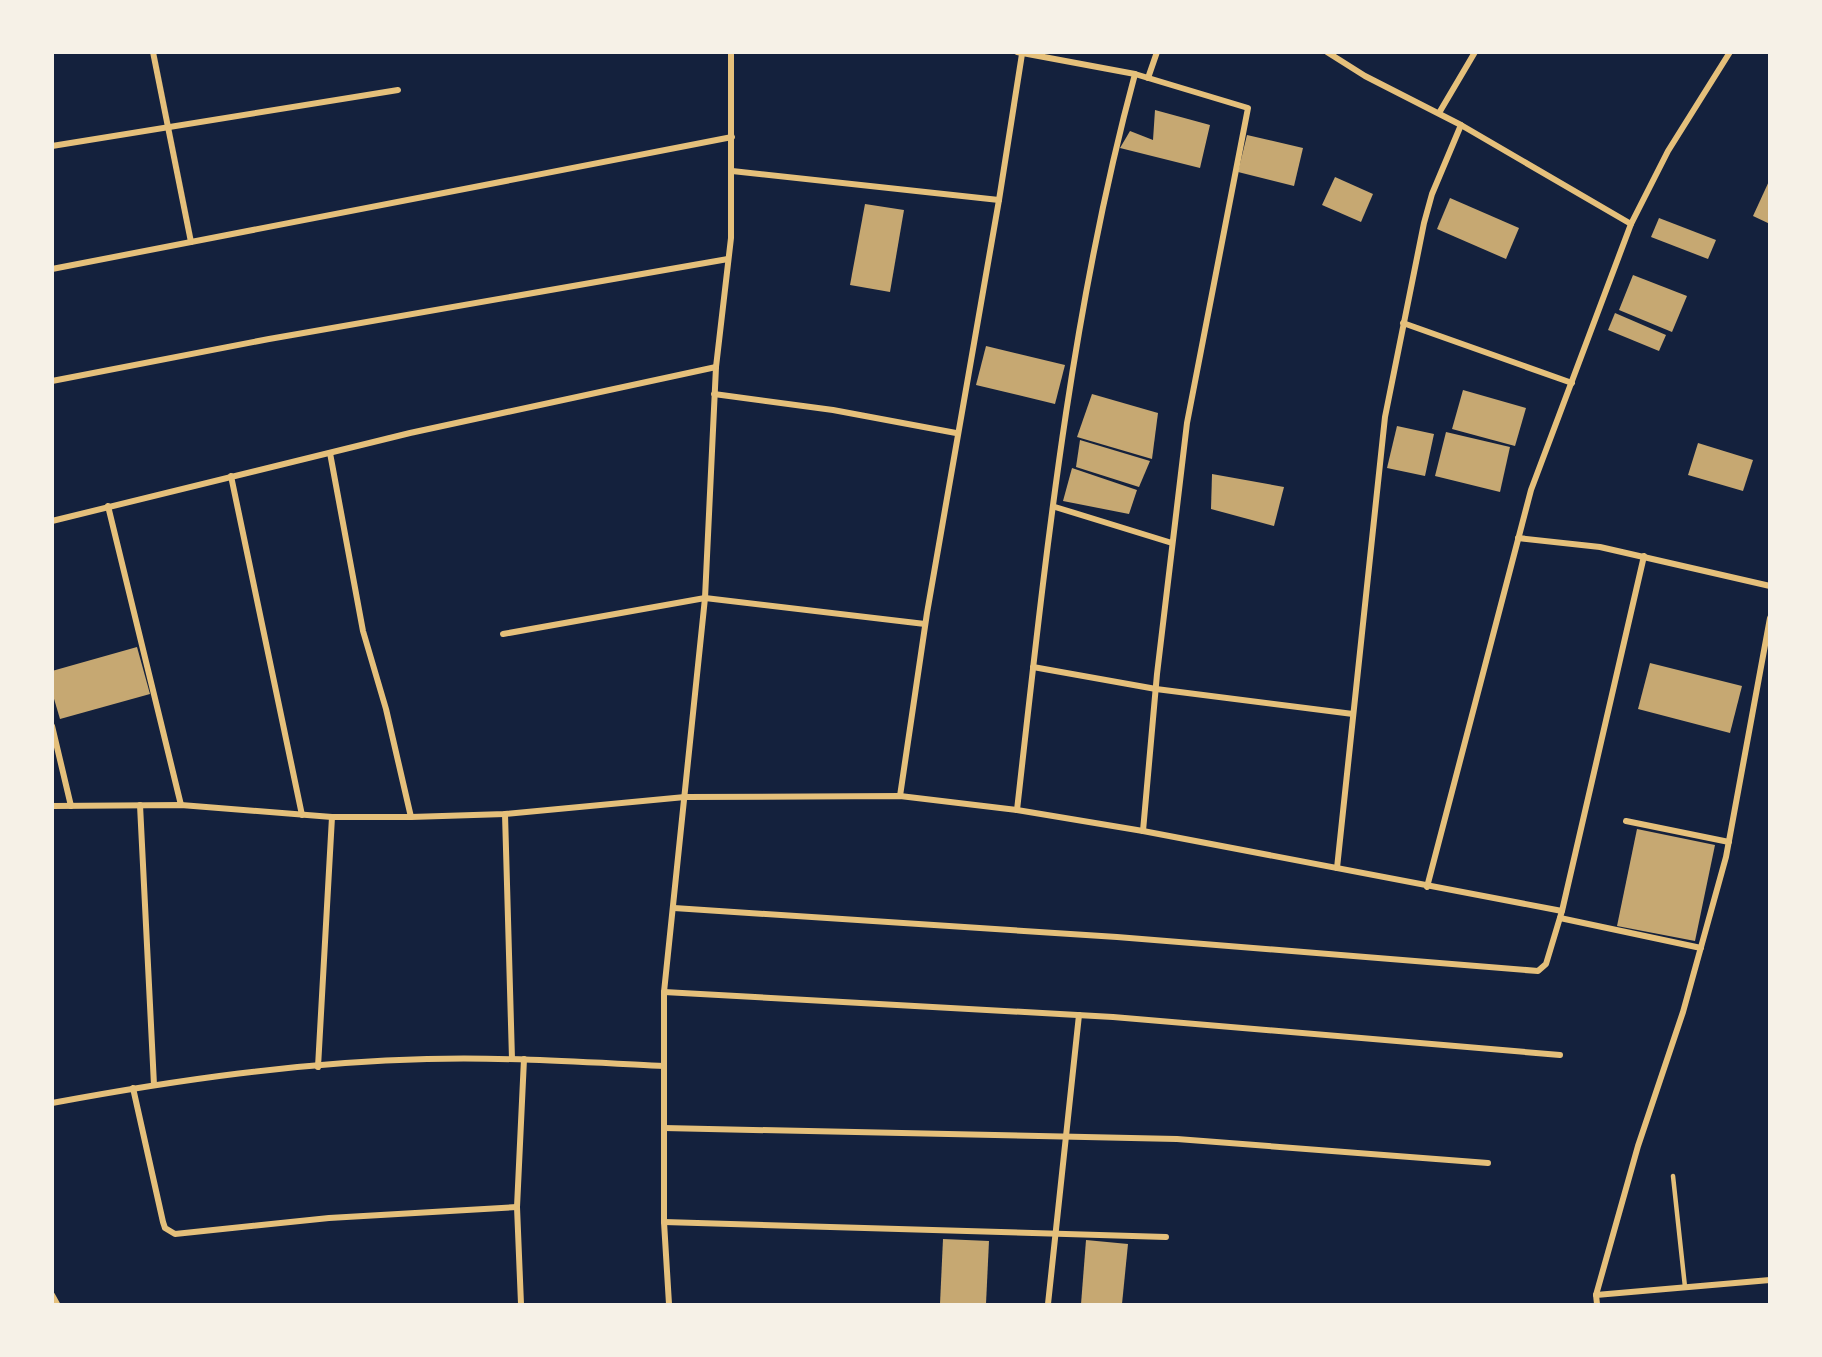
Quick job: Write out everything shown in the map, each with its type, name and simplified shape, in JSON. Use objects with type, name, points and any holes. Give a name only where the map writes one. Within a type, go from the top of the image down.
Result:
[{"type":"street","points":[[153,52],[191,242]]},
{"type":"street","points":[[669,1305],[664,1222],[664,992],[675,908],[705,598],[714,394],[728,259],[732,171],[731,52]]},
{"type":"street","points":[[1149,78],[1157,52]]},
{"type":"street","points":[[1327,52],[1365,76],[1461,124],[1631,224]]},
{"type":"street","points":[[1439,113],[1475,52]]},
{"type":"street","points":[[1427,887],[1531,490],[1631,224],[1668,151],[1730,52]]},
{"type":"street","points":[[900,796],[956,433],[999,200],[1019,53],[1135,74],[1248,108],[1187,423],[1156,689],[1143,831]]},
{"type":"street","points":[[1017,810],[1078,331],[1112,157],[1135,74]]},
{"type":"street","points":[[52,146],[398,90]]},
{"type":"street","points":[[1337,867],[1385,417],[1432,194],[1461,124]]},
{"type":"street","points":[[52,268],[732,137]]},
{"type":"street","points":[[732,171],[999,200]]},
{"type":"street","points":[[52,381],[269,339],[728,259]]},
{"type":"street","points":[[1403,323],[1572,383]]},
{"type":"street","points":[[52,521],[330,453],[716,367]]},
{"type":"street","points":[[714,394],[833,410],[956,433]]},
{"type":"street","points":[[330,453],[363,631],[386,709],[411,817]]},
{"type":"street","points":[[231,476],[302,815]]},
{"type":"street","points":[[108,506],[181,805]]},
{"type":"street","points":[[1055,507],[1172,543]]},
{"type":"street","points":[[1518,538],[1600,547],[1770,586]]},
{"type":"street","points":[[675,908],[1117,937],[1532,971],[1542,969],[1546,964],[1561,915],[1644,556]]},
{"type":"street","points":[[504,634],[705,598],[925,624]]},
{"type":"street","points":[[1597,1305],[1596,1295],[1638,1146],[1683,1012],[1729,842],[1770,618]]},
{"type":"street","points":[[1034,667],[1156,689],[1353,714]]},
{"type":"street","points":[[52,726],[71,806]]},
{"type":"street","points":[[52,806],[181,805],[332,817],[411,817],[505,814],[685,797],[900,796],[1017,810],[1337,867],[1561,915],[1701,948]]},
{"type":"street","points":[[140,805],[154,1085]]},
{"type":"street","points":[[505,814],[512,1059]]},
{"type":"street","points":[[318,1067],[332,817]]},
{"type":"street","points":[[1626,821],[1729,842]]},
{"type":"street","points":[[664,992],[1079,1015],[1560,1055]]},
{"type":"street","points":[[1048,1305],[1058,1234],[1079,1015]]},
{"type":"street","points":[[52,1103],[226,1074],[425,1059],[524,1059],[664,1066]]},
{"type":"street","points":[[521,1305],[517,1207],[524,1059]]},
{"type":"street","points":[[133,1088],[163,1222],[170,1232],[176,1234],[329,1218],[517,1207]]},
{"type":"street","points":[[664,1128],[1177,1139],[1488,1163]]},
{"type":"street","points":[[664,1222],[1166,1237]]},
{"type":"street","points":[[1596,1295],[1770,1280]]},
{"type":"street","points":[[52,1294],[57,1305]]},
{"type":"lane","points":[[1673,1176],[1685,1287]]},
{"type":"building","points":[[1155,110],[1210,125],[1200,168],[1120,148],[1130,131],[1153,140]]},
{"type":"building","points":[[1247,135],[1303,148],[1294,186],[1238,172]]},
{"type":"building","points":[[1335,177],[1373,194],[1361,222],[1322,205]]},
{"type":"building","points":[[1770,179],[1770,224],[1753,216]]},
{"type":"building","points":[[1450,198],[1519,228],[1506,259],[1437,229]]},
{"type":"building","points":[[865,204],[904,210],[890,292],[850,285]]},
{"type":"building","points":[[1659,218],[1716,240],[1708,259],[1651,237]]},
{"type":"building","points":[[1633,275],[1687,296],[1672,332],[1619,310]]},
{"type":"building","points":[[1615,313],[1666,335],[1659,351],[1608,330]]},
{"type":"building","points":[[986,346],[1065,365],[1055,404],[976,385]]},
{"type":"building","points":[[1463,390],[1526,408],[1515,446],[1452,429]]},
{"type":"building","points":[[1092,394],[1158,413],[1152,459],[1077,437]]},
{"type":"building","points":[[1397,426],[1434,434],[1425,476],[1387,468]]},
{"type":"building","points":[[1446,432],[1510,447],[1500,492],[1435,476]]},
{"type":"building","points":[[1080,440],[1150,461],[1139,487],[1076,467]]},
{"type":"building","points":[[1698,443],[1753,460],[1743,491],[1688,475]]},
{"type":"building","points":[[1072,468],[1137,490],[1129,514],[1063,501]]},
{"type":"building","points":[[1212,474],[1284,487],[1274,526],[1211,509]]},
{"type":"building","points":[[137,647],[150,694],[60,719],[52,692],[52,671]]},
{"type":"building","points":[[1650,663],[1742,686],[1730,733],[1638,709]]},
{"type":"building","points":[[1637,829],[1715,845],[1695,941],[1617,926]]},
{"type":"building","points":[[943,1239],[989,1241],[986,1304],[940,1304]]},
{"type":"building","points":[[1086,1240],[1128,1244],[1122,1304],[1081,1304]]}]
